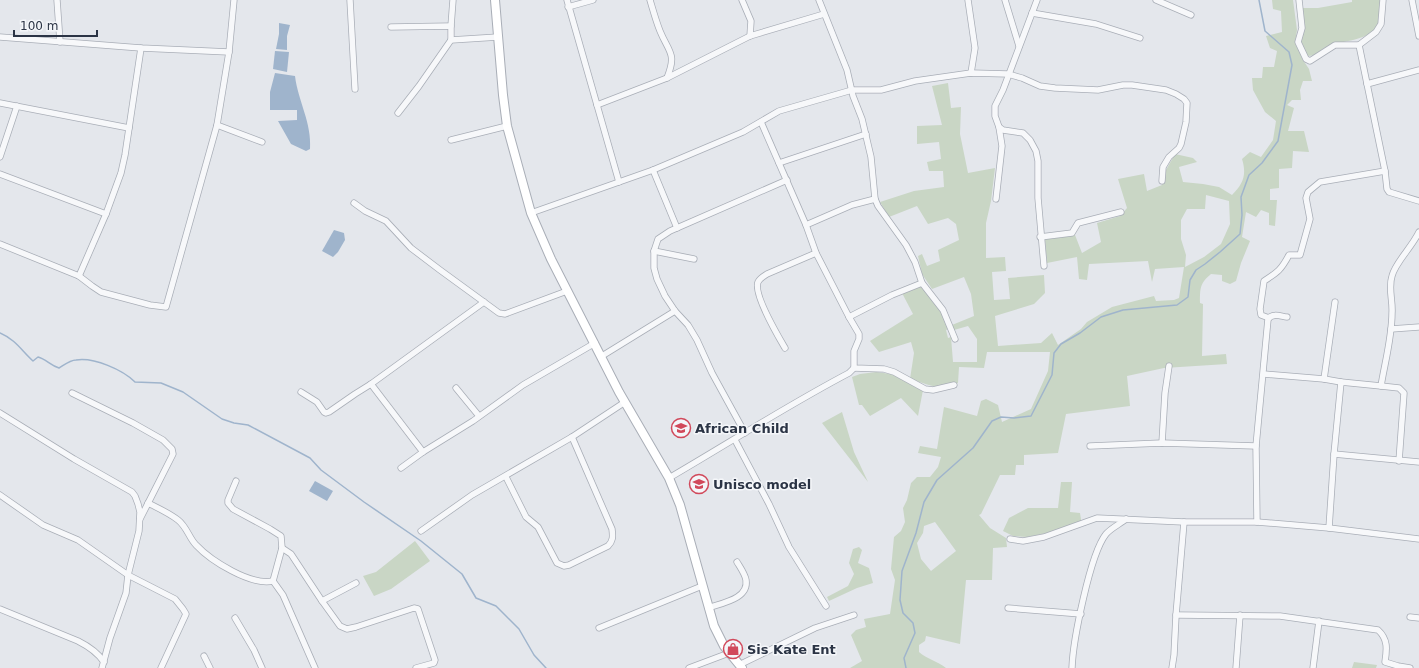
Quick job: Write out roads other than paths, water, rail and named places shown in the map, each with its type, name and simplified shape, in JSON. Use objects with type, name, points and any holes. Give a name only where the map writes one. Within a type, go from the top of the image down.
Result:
[{"type":"street","points":[[57,0],[60,42]]},
{"type":"street","points":[[0,244],[79,276],[101,292],[150,305],[166,307],[217,125],[229,52],[234,0]]},
{"type":"street","points":[[350,0],[356,89]]},
{"type":"street","points":[[398,113],[428,75],[451,40],[453,0]]},
{"type":"street","points":[[495,0],[507,126],[531,213],[540,237],[567,291],[625,402],[669,478],[680,505],[708,608],[717,632],[729,653],[740,666],[815,628],[854,615]]},
{"type":"street","points":[[567,0],[619,182]]},
{"type":"street","points":[[568,7],[593,0]]},
{"type":"street","points":[[650,0],[660,30],[672,57],[671,69],[667,78]]},
{"type":"street","points":[[742,0],[751,21],[750,36]]},
{"type":"street","points":[[819,0],[847,70],[866,134],[871,157],[875,199],[878,206],[906,245],[915,262],[922,282],[943,310],[955,340]]},
{"type":"street","points":[[968,0],[975,48],[971,73]]},
{"type":"street","points":[[1005,0],[1019,46]]},
{"type":"street","points":[[996,199],[1002,146],[999,127],[995,116],[995,106],[1003,90],[1037,0]]},
{"type":"street","points":[[1156,0],[1191,15]]},
{"type":"street","points":[[1299,0],[1302,28],[1298,42],[1306,59],[1310,61],[1335,45],[1359,45],[1376,32],[1381,26],[1383,0]]},
{"type":"street","points":[[1412,0],[1416,6],[1419,36]]},
{"type":"street","points":[[1032,13],[1096,24],[1140,38]]},
{"type":"street","points":[[597,105],[667,78],[750,36],[824,14]]},
{"type":"street","points":[[391,27],[451,26]]},
{"type":"street","points":[[0,37],[141,48],[229,52]]},
{"type":"street","points":[[451,40],[498,37]]},
{"type":"street","points":[[1359,45],[1385,171],[1387,189],[1389,192],[1419,201]]},
{"type":"street","points":[[79,276],[106,214],[122,167],[141,48]]},
{"type":"street","points":[[1367,84],[1419,70]]},
{"type":"street","points":[[531,213],[653,170],[742,132],[779,111],[852,90],[881,90],[915,81],[971,73],[1008,74],[1040,86],[1048,87],[1098,90],[1123,85],[1132,85],[1166,90],[1176,94],[1186,101],[1186,122],[1183,139],[1179,148],[1165,163],[1162,171],[1162,181]]},
{"type":"street","points":[[0,103],[129,128]]},
{"type":"street","points":[[0,157],[17,106]]},
{"type":"street","points":[[669,478],[735,440],[812,392],[849,373],[854,368],[854,351],[860,335],[816,253],[806,225],[761,122]]},
{"type":"street","points":[[217,125],[262,142]]},
{"type":"street","points":[[452,140],[507,126]]},
{"type":"street","points":[[999,127],[1003,130],[1020,132],[1030,140],[1036,151],[1038,161],[1040,237],[1044,266]]},
{"type":"street","points":[[779,162],[866,134]]},
{"type":"street","points":[[653,170],[677,228]]},
{"type":"street","points":[[1269,318],[1261,315],[1260,309],[1264,282],[1277,274],[1289,256],[1300,255],[1310,219],[1306,198],[1308,192],[1320,182],[1385,171]]},
{"type":"street","points":[[0,174],[106,214]]},
{"type":"street","points":[[746,433],[712,373],[697,340],[682,317],[675,311],[665,296],[657,279],[654,268],[654,251],[658,239],[677,228],[787,180]]},
{"type":"street","points":[[806,225],[852,205],[875,199]]},
{"type":"street","points":[[354,203],[386,221],[411,248],[499,313],[503,314],[567,291]]},
{"type":"street","points":[[1040,237],[1072,232],[1078,223],[1121,212]]},
{"type":"street","points":[[1381,386],[1391,329],[1392,313],[1390,293],[1392,276],[1395,269],[1416,240],[1419,232]]},
{"type":"street","points":[[654,251],[694,259]]},
{"type":"street","points":[[785,348],[758,295],[758,283],[761,278],[767,274],[816,253]]},
{"type":"street","points":[[849,317],[892,295],[922,282]]},
{"type":"street","points":[[301,392],[317,402],[326,413],[371,384],[484,302]]},
{"type":"street","points":[[1324,379],[1335,302]]},
{"type":"street","points":[[602,356],[675,311]]},
{"type":"street","points":[[1269,318],[1274,315],[1287,317]]},
{"type":"street","points":[[1258,522],[1256,446],[1269,318]]},
{"type":"street","points":[[1391,329],[1419,327]]},
{"type":"street","points":[[401,468],[538,376],[595,343]]},
{"type":"street","points":[[1162,443],[1165,393],[1169,366]]},
{"type":"street","points":[[854,368],[884,369],[894,372],[925,389],[933,390],[954,384]]},
{"type":"street","points":[[1264,374],[1324,379],[1399,388],[1404,393],[1399,461]]},
{"type":"street","points":[[1329,528],[1341,382]]},
{"type":"street","points":[[371,384],[424,452]]},
{"type":"street","points":[[456,388],[479,416]]},
{"type":"street","points":[[72,393],[157,436],[172,449],[174,454],[140,520]]},
{"type":"street","points":[[420,531],[472,495],[506,477],[572,437],[625,402]]},
{"type":"street","points":[[0,413],[74,459],[132,492],[138,504],[140,520],[139,531],[128,574],[126,592],[112,632],[103,665]]},
{"type":"street","points":[[506,477],[526,518],[538,527],[557,564],[564,566],[569,565],[608,546],[612,542],[613,538],[612,530],[572,437]]},
{"type":"street","points":[[735,440],[769,504],[789,547],[826,606]]},
{"type":"street","points":[[1090,446],[1162,443],[1256,446]]},
{"type":"street","points":[[1334,454],[1419,462]]},
{"type":"street","points":[[236,481],[228,497],[228,503],[234,509],[280,535],[282,540],[282,548],[273,581]]},
{"type":"street","points":[[0,495],[43,525],[78,540],[128,574],[175,599],[186,614],[161,668]]},
{"type":"street","points":[[148,503],[178,520],[196,545],[220,564],[237,573],[261,582],[273,581]]},
{"type":"street","points":[[1010,538],[1023,541],[1044,538],[1097,518],[1184,522],[1258,522],[1419,538]]},
{"type":"street","points":[[1072,668],[1072,657],[1089,575],[1101,542],[1106,533],[1126,519]]},
{"type":"street","points":[[1172,668],[1184,522]]},
{"type":"street","points":[[282,548],[291,554],[340,626],[347,629],[414,608],[418,609],[435,660],[434,663],[416,668]]},
{"type":"street","points":[[708,608],[740,596],[745,589],[746,579],[737,562]]},
{"type":"street","points":[[273,581],[282,592],[315,668]]},
{"type":"street","points":[[322,601],[356,583]]},
{"type":"street","points":[[599,628],[642,609],[702,586]]},
{"type":"street","points":[[1008,608],[1081,614]]},
{"type":"street","points":[[0,609],[78,641],[90,648],[102,658],[103,665]]},
{"type":"street","points":[[1176,615],[1280,616],[1378,630],[1384,636],[1387,652],[1385,662],[1410,668]]},
{"type":"street","points":[[1236,668],[1240,616]]},
{"type":"street","points":[[1410,617],[1419,618]]},
{"type":"street","points":[[235,618],[254,650],[262,668]]},
{"type":"street","points":[[1313,668],[1319,621]]},
{"type":"street","points":[[689,668],[729,653]]},
{"type":"street","points":[[204,656],[210,668]]},
{"type":"street","points":[[707,668],[708,661]]},
{"type":"water","points":[[279,23],[290,25],[287,36],[287,50],[276,49],[279,34]]},
{"type":"water","points":[[275,51],[289,52],[287,72],[273,69]]},
{"type":"water","points":[[275,73],[295,76],[309,130],[310,149],[306,151],[291,144],[278,121],[297,120],[297,110],[270,110],[270,92]]},
{"type":"water","points":[[334,230],[344,233],[345,240],[338,252],[333,257],[322,251]]},
{"type":"water","points":[[315,481],[333,491],[327,501],[309,491]]},
{"type":"waterway","points":[[906,668],[904,658],[915,633],[913,623],[903,613],[900,600],[902,571],[916,533],[924,502],[937,480],[973,448],[992,421],[1001,417],[1014,418],[1031,416],[1052,375],[1054,353],[1061,344],[1080,333],[1101,317],[1123,310],[1177,305],[1188,297],[1190,280],[1196,270],[1220,252],[1240,234],[1242,215],[1241,197],[1249,175],[1262,163],[1278,141],[1292,65],[1289,52],[1265,31],[1259,0]]},
{"type":"waterway","points":[[0,333],[14,342],[33,361],[38,357],[59,368],[74,360],[91,360],[108,365],[130,377],[135,382],[161,383],[183,392],[222,419],[248,425],[310,458],[321,470],[421,541],[462,574],[476,598],[496,606],[519,629],[534,655],[546,668]]},
{"type":"place","name":"African Child","points":[[681,428]]},
{"type":"place","name":"Unisco model","points":[[699,484]]},
{"type":"place","name":"Sis Kate Ent","points":[[733,649]]}]
